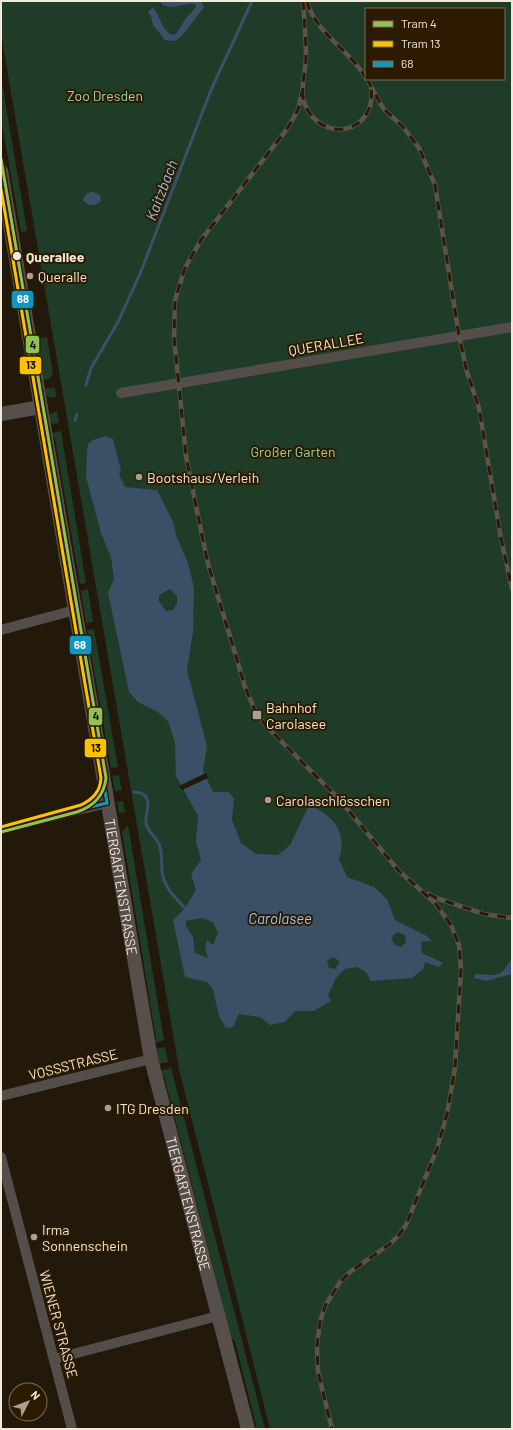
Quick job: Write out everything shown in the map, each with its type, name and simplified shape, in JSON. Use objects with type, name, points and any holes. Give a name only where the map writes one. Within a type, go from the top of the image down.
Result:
[{"type":"main road","name":"TIERGARTENSTRASSE","points":[[1,171],[151,1059],[248,1429]]},
{"type":"main road","points":[[1,414],[41,407]]},
{"type":"street","name":"QUERALLEE","points":[[120,393],[512,327]]},
{"type":"street","points":[[1,630],[75,610]]},
{"type":"street","points":[[1,829],[107,802]]},
{"type":"street","name":"VOSSSTRASSE","points":[[1,1096],[151,1059]]},
{"type":"street","name":"WIENER STRASSE","points":[[1,1157],[72,1429]]},
{"type":"street","points":[[54,1359],[218,1316]]},
{"type":"green space","name":"Großer Garten","points":[[1,1],[512,1],[512,1429],[270,1429],[179,1069],[1,34]]},
{"type":"green space","points":[[1,77],[27,231],[21,232],[1,119]]},
{"type":"green space","points":[[47,337],[53,374],[49,379],[42,380],[36,339]]},
{"type":"green space","points":[[55,387],[56,397],[51,398],[47,396],[44,389]]},
{"type":"green space","points":[[57,411],[59,423],[50,424],[48,418],[50,414]]},
{"type":"green space","points":[[61,431],[86,583],[80,584],[55,438],[51,433]]},
{"type":"green space","points":[[88,589],[93,622],[86,623],[81,591]]},
{"type":"green space","points":[[94,629],[118,767],[111,768],[87,630]]},
{"type":"green space","points":[[119,775],[122,790],[115,791],[112,776]]},
{"type":"green space","points":[[123,801],[125,812],[119,813],[117,802]]},
{"type":"green space","points":[[128,825],[164,1040],[154,1043],[156,1039],[122,832]]},
{"type":"green space","points":[[165,1047],[168,1062],[158,1064],[155,1049]]},
{"type":"green space","points":[[171,1068],[265,1429],[257,1429],[235,1341],[229,1337],[218,1294],[219,1290],[164,1076],[160,1073],[160,1071]]},
{"type":"water","points":[[159,1],[201,1],[204,7],[181,37],[170,41],[165,40],[153,25],[151,16],[148,12],[153,7],[163,25],[171,35],[176,34],[186,18],[196,7],[195,4],[190,4],[172,7]]},
{"type":"water","points":[[91,192],[97,193],[100,196],[101,200],[99,203],[90,205],[83,200],[86,194]]},
{"type":"water","name":"Carolasee","points":[[106,436],[113,439],[121,470],[119,474],[125,487],[157,490],[174,524],[176,535],[188,563],[194,588],[193,632],[187,670],[207,746],[203,771],[213,792],[229,792],[234,799],[232,820],[241,843],[256,854],[278,855],[290,845],[309,805],[318,809],[331,819],[340,833],[341,849],[339,859],[347,877],[374,887],[387,899],[395,920],[425,935],[432,941],[421,942],[422,953],[443,963],[439,967],[425,962],[423,969],[412,978],[371,981],[366,972],[357,967],[345,969],[336,978],[328,995],[331,1001],[314,1011],[295,1011],[285,1022],[270,1025],[260,1017],[239,1014],[233,1027],[226,1028],[219,1016],[213,989],[207,982],[185,977],[173,920],[185,908],[196,890],[191,874],[201,860],[196,841],[198,816],[176,776],[175,743],[168,721],[158,712],[138,702],[129,692],[108,593],[114,579],[111,557],[101,533],[86,477],[88,444],[93,440]],"holes":[[[170,589],[177,596],[177,604],[173,610],[166,611],[159,601],[159,595]],[[202,918],[213,922],[218,933],[213,945],[207,940],[205,947],[208,958],[195,953],[193,937],[186,926],[186,921]],[[397,932],[405,935],[406,942],[401,947],[395,945],[391,938]],[[333,957],[340,962],[335,969],[329,968],[327,961]]]},
{"type":"water","points":[[512,960],[512,974],[486,981],[474,978],[475,974],[498,974],[504,970]]},
{"type":"pier","points":[[206,773],[208,778],[182,790],[179,786]]},
{"type":"waterway","name":"Kaitzbach","points":[[86,385],[91,368],[118,322],[140,274],[211,90],[252,1]]},
{"type":"waterway","name":"Kaitzbach","points":[[75,421],[77,414]]},
{"type":"waterway","name":"Kaitzbach","points":[[134,792],[143,794],[147,799],[148,805],[146,823],[148,829],[158,841],[160,847],[162,872],[165,883],[170,892],[185,908]]},
{"type":"railway","points":[[303,1],[306,56],[303,81],[303,99],[313,118],[324,126],[335,129],[347,128],[358,124],[366,115],[371,103],[371,88]]},
{"type":"railway","points":[[307,1],[317,23],[351,59],[365,77]]},
{"type":"railway","points":[[368,80],[383,108],[403,127],[419,148],[435,185],[459,336],[467,372],[479,408],[500,533],[512,589]]},
{"type":"railway","points":[[303,88],[298,110],[287,129],[201,240],[185,268],[175,300],[174,337],[186,456],[208,564],[245,687],[257,715],[338,798],[399,871],[435,903],[451,925],[459,945],[461,969],[455,1068],[447,1114],[437,1149],[406,1225],[390,1244],[350,1272],[340,1282],[325,1306],[320,1322],[317,1346],[318,1372],[332,1429]]},
{"type":"railway","points":[[429,894],[436,898],[484,914],[512,918]]},
{"type":"tram line","name":"4","points":[[1,159],[106,778],[103,790],[97,800],[83,810],[1,832]]},
{"type":"tram line","name":"13","points":[[1,189],[101,778],[99,787],[95,794],[81,805],[1,827]]},
{"type":"transit line","name":"68","points":[[1,171],[107,803]]},
{"type":"transit line","name":"68","points":[[1,829],[107,803]]},
{"type":"place","name":"Querallee","points":[[17,256]]},
{"type":"place","name":"Queralle","points":[[30,276]]},
{"type":"place","name":"Bootshaus/Verleih","points":[[139,477]]},
{"type":"place","name":"Bahnhof Carolasee","points":[[257,715]]},
{"type":"place","name":"Carolaschlösschen","points":[[268,800]]},
{"type":"place","name":"ITG Dresden","points":[[108,1108]]},
{"type":"place","name":"Irma Sonnenschein","points":[[34,1237]]},
{"type":"park label","name":"Zoo Dresden","points":[[105,95]]}]
